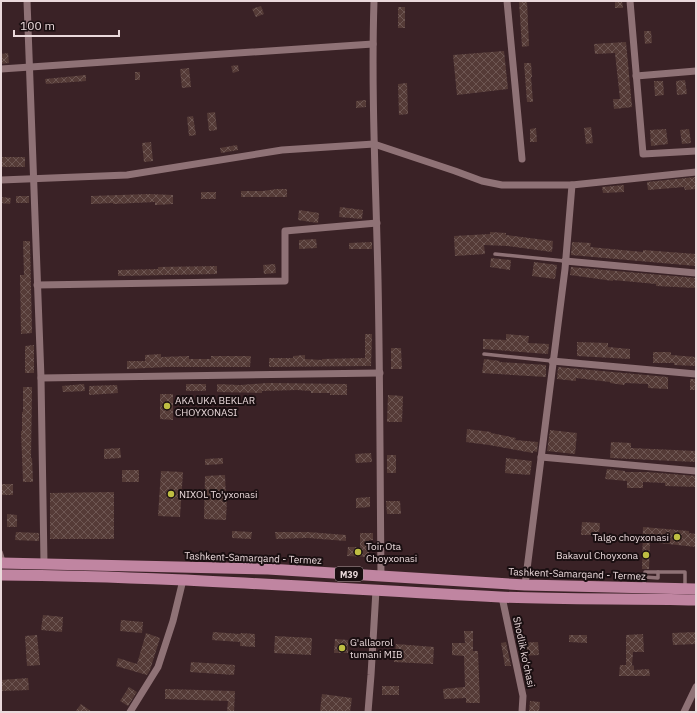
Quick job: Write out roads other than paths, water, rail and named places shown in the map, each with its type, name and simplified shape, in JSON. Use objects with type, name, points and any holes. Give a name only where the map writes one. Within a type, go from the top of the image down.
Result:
[{"type":"highway","name":"Tashkent-Samarqand - Termez","points":[[2,559],[44,563],[268,569],[525,585],[644,583],[691,589]]},
{"type":"highway","name":"M39","points":[[1,575],[183,580],[502,597],[696,600]]},
{"type":"highway","points":[[468,595],[478,590],[476,582]]},
{"type":"street","points":[[27,1],[41,378],[44,563]]},
{"type":"street","points":[[374,1],[374,144],[380,373],[381,576]]},
{"type":"street","points":[[507,1],[522,159]]},
{"type":"street","points":[[630,1],[643,154],[696,151]]},
{"type":"street","points":[[1,69],[373,44]]},
{"type":"street","points":[[636,76],[696,71]]},
{"type":"street","points":[[1,180],[33,180],[127,175],[282,150],[374,144],[482,181],[502,185],[572,185],[696,172]]},
{"type":"street","points":[[525,585],[552,362],[566,261],[572,185]]},
{"type":"street","points":[[37,285],[285,281],[285,231],[377,223]]},
{"type":"street","points":[[566,261],[696,273]]},
{"type":"street","points":[[552,362],[696,374]]},
{"type":"street","points":[[41,378],[380,373]]},
{"type":"street","points":[[541,457],[696,471]]},
{"type":"street","points":[[130,712],[158,667],[173,621],[183,580]]},
{"type":"street","points":[[368,712],[376,590]]},
{"type":"street","name":"Shodlik ko'chasi","points":[[502,597],[523,696],[522,712]]},
{"type":"street","points":[[684,712],[696,687]]},
{"type":"lane","points":[[495,254],[566,261]]},
{"type":"lane","points":[[484,354],[552,362]]},
{"type":"lane","points":[[644,583],[645,572],[685,572],[691,589]]},
{"type":"place","name":"AKA UKA BEKLAR CHOYXONASI","points":[[167,406]]},
{"type":"place","name":"NIXOL To'yxonasi","points":[[171,494]]},
{"type":"place","name":"Talgo choyxonasi","points":[[677,537]]},
{"type":"place","name":"Toir Ota Choyxonasi","points":[[358,552]]},
{"type":"place","name":"Bakavul Choyxona","points":[[646,555]]},
{"type":"place","name":"G'allaorol tumani MIB","points":[[342,648]]}]
